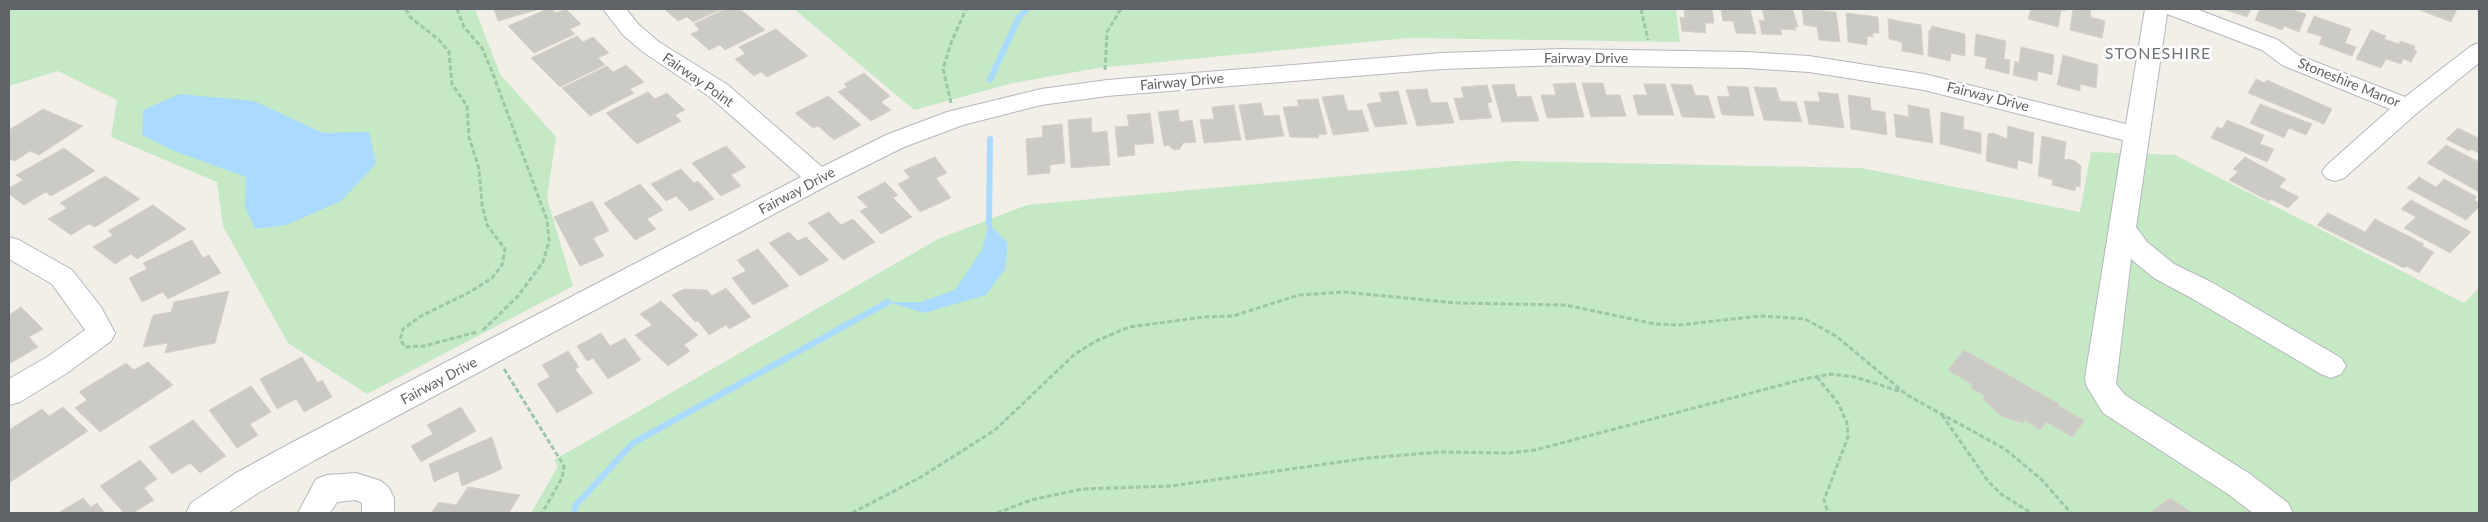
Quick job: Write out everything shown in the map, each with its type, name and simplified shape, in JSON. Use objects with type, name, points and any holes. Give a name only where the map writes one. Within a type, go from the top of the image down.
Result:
[{"type":"street","name":"Fairway Point","points":[[614,9],[631,30],[651,48],[720,91],[813,174]]},
{"type":"street","name":"Stoneshire Manor","points":[[2156,10],[2271,58],[2290,60],[2408,107]]},
{"type":"street","points":[[2156,10],[2100,378],[2107,396],[2114,404],[2239,484],[2277,513]]},
{"type":"street","name":"Stoneshire Manor","points":[[2335,172],[2408,107],[2479,51]]},
{"type":"street","name":"Fairway Drive","points":[[202,513],[246,483],[304,451],[487,342],[813,174],[956,118],[1041,97],[1107,88],[1442,61],[1561,57],[1746,60],[1809,64],[1924,82],[2136,135]]},
{"type":"street","points":[[2122,228],[2129,241],[2164,271],[2203,291],[2331,366]]},
{"type":"street","points":[[9,248],[62,277],[91,315],[102,333],[57,365],[9,393]]},
{"type":"street","points":[[304,451],[320,501],[356,486],[370,491],[378,498],[378,513]]},
{"type":"path","points":[[406,9],[410,18],[439,40],[449,52],[452,84],[467,106],[468,138],[480,169],[482,204],[487,225],[505,249],[502,265],[492,278],[470,292],[421,316],[403,329],[400,339],[405,347],[487,342]]},
{"type":"path","points":[[457,9],[464,27],[482,48],[493,74],[547,220],[549,241],[543,262],[487,342]]},
{"type":"path","points":[[956,118],[945,85],[943,69],[950,43],[966,9]]},
{"type":"path","points":[[1107,88],[1104,74],[1107,32],[1120,9]]},
{"type":"path","points":[[1641,9],[1649,43]]},
{"type":"path","points":[[852,513],[921,477],[995,430],[1027,402],[1075,354],[1096,341],[1129,327],[1204,317],[1232,316],[1280,300],[1318,292],[1344,292],[1456,303],[1566,305],[1638,322],[1655,324],[1679,325],[1760,316],[1805,319],[1828,330],[1907,394]]},
{"type":"path","points":[[487,342],[564,466],[562,478],[542,513]]},
{"type":"path","points":[[997,513],[1030,500],[1082,490],[1171,486],[1368,458],[1440,452],[1509,453],[1535,450],[1817,376],[1831,374],[1855,376],[1907,394],[2005,449],[2041,479],[2071,513]]},
{"type":"path","points":[[1817,376],[1838,403],[1847,423],[1848,436],[1824,500],[1828,513]]},
{"type":"path","points":[[1941,414],[1988,481],[2002,494],[2031,513]]},
{"type":"green space","points":[[9,9],[475,9],[500,74],[556,137],[547,198],[573,286],[367,394],[288,343],[223,226],[217,182],[111,137],[117,100],[58,71],[9,86]]},
{"type":"green space","points":[[794,9],[1676,9],[1680,42],[1408,38],[1098,68],[1013,83],[914,110]]},
{"type":"green space","points":[[2091,152],[2175,155],[2464,303],[2479,288],[2479,513],[531,513],[558,466],[554,460],[938,239],[1027,205],[1510,161],[1861,168],[2080,212]]},
{"type":"water","points":[[180,94],[254,101],[323,133],[369,132],[376,164],[341,201],[286,225],[255,229],[245,206],[246,177],[174,151],[142,135],[143,110]]},
{"type":"water","points":[[989,224],[1008,243],[1005,269],[986,295],[924,313],[888,302],[921,302],[955,290],[982,250]]},
{"type":"building","points":[[494,9],[535,9],[536,10],[498,21]]},
{"type":"building","points":[[551,9],[556,13],[566,9],[581,24],[570,29],[575,34],[534,53],[508,26]]},
{"type":"building","points":[[664,9],[722,9],[693,22],[687,17],[678,21]]},
{"type":"building","points":[[725,9],[740,9],[765,30],[725,50],[720,45],[709,50],[691,34],[700,30],[694,24]]},
{"type":"building","points":[[1684,9],[1712,9],[1714,23],[1705,23],[1706,33],[1682,31],[1680,17],[1685,18]]},
{"type":"building","points":[[1721,9],[1750,9],[1756,34],[1736,33],[1733,21],[1723,21]]},
{"type":"building","points":[[1762,9],[1793,10],[1798,27],[1795,27],[1796,30],[1780,29],[1782,35],[1762,34],[1759,20],[1765,21]]},
{"type":"building","points":[[1802,9],[1836,12],[1840,42],[1819,40],[1817,27],[1804,25]]},
{"type":"building","points":[[2031,9],[2065,9],[2065,11],[2061,10],[2058,27],[2028,19]]},
{"type":"building","points":[[2073,9],[2091,9],[2090,17],[2105,21],[2102,38],[2070,30]]},
{"type":"building","points":[[2223,9],[2251,9],[2247,17]]},
{"type":"building","points":[[2260,9],[2291,9],[2306,14],[2299,32],[2284,26],[2282,30],[2255,20]]},
{"type":"building","points":[[2421,9],[2457,9],[2451,22]]},
{"type":"building","points":[[1846,13],[1878,17],[1879,33],[1873,33],[1873,37],[1867,36],[1867,45],[1848,42]]},
{"type":"building","points":[[2314,16],[2351,29],[2345,43],[2356,47],[2352,56],[2319,44],[2322,37],[2307,32]]},
{"type":"building","points":[[1888,19],[1921,25],[1923,55],[1902,51],[1902,42],[1889,39]]},
{"type":"building","points":[[1932,26],[1965,34],[1965,56],[1951,53],[1950,61],[1928,56],[1929,30],[1931,30]]},
{"type":"building","points":[[776,29],[808,56],[767,77],[761,72],[754,76],[735,59],[745,54],[739,47]]},
{"type":"building","points":[[2371,30],[2386,36],[2384,39],[2399,44],[2400,41],[2415,46],[2414,50],[2417,51],[2411,62],[2403,59],[2401,64],[2386,59],[2381,68],[2356,59]]},
{"type":"building","points":[[1976,34],[2006,41],[2004,59],[2010,60],[2009,74],[1985,68],[1987,58],[1974,55]]},
{"type":"building","points":[[577,36],[583,42],[593,37],[609,53],[598,58],[605,65],[560,87],[531,58]]},
{"type":"building","points":[[2021,47],[2054,55],[2052,75],[2038,71],[2037,81],[2013,75],[2015,61],[2019,63]]},
{"type":"building","points":[[2063,55],[2098,65],[2096,88],[2080,84],[2080,91],[2057,85]]},
{"type":"building","points":[[626,65],[644,82],[630,89],[634,93],[590,116],[562,88],[607,66],[613,72]]},
{"type":"building","points":[[864,73],[890,96],[881,102],[891,110],[871,121],[838,92],[847,87],[844,84]]},
{"type":"building","points":[[2256,79],[2265,83],[2267,80],[2332,109],[2324,124],[2248,93]]},
{"type":"building","points":[[1575,83],[1584,117],[1547,118],[1541,95],[1556,95],[1553,84]]},
{"type":"building","points":[[1582,83],[1603,83],[1606,95],[1620,95],[1626,116],[1591,117]]},
{"type":"building","points":[[1514,84],[1517,97],[1531,96],[1539,121],[1502,122],[1492,85]]},
{"type":"building","points":[[1644,84],[1665,84],[1674,115],[1638,115],[1633,95],[1647,95]]},
{"type":"building","points":[[1671,84],[1692,85],[1695,95],[1708,96],[1715,118],[1682,117]]},
{"type":"building","points":[[1487,85],[1492,102],[1487,103],[1492,118],[1460,120],[1454,98],[1464,98],[1461,87]]},
{"type":"building","points":[[1727,86],[1748,87],[1754,116],[1722,115],[1717,96],[1730,97]]},
{"type":"building","points":[[1754,87],[1776,88],[1780,101],[1796,102],[1802,122],[1764,120]]},
{"type":"building","points":[[1427,89],[1431,103],[1447,102],[1454,123],[1417,126],[1406,90]]},
{"type":"building","points":[[1398,91],[1407,124],[1375,127],[1367,104],[1382,102],[1379,93]]},
{"type":"building","points":[[648,92],[655,99],[667,93],[685,110],[675,115],[681,121],[637,144],[606,113]]},
{"type":"building","points":[[1818,92],[1838,94],[1844,128],[1809,124],[1804,101],[1820,102]]},
{"type":"building","points":[[1343,95],[1348,111],[1362,110],[1369,131],[1333,135],[1322,97]]},
{"type":"building","points":[[1848,95],[1870,98],[1871,110],[1885,112],[1887,135],[1851,129]]},
{"type":"building","points":[[828,96],[861,125],[834,140],[818,126],[813,128],[795,113]]},
{"type":"building","points":[[1318,99],[1327,134],[1318,135],[1319,138],[1290,137],[1283,107],[1299,106],[1297,100]]},
{"type":"building","points":[[1261,103],[1264,116],[1279,115],[1284,136],[1246,140],[1239,105]]},
{"type":"building","points":[[2260,104],[2312,124],[2306,135],[2289,128],[2284,138],[2250,123]]},
{"type":"building","points":[[1234,105],[1241,140],[1204,143],[1200,120],[1214,119],[1212,107]]},
{"type":"building","points":[[1908,105],[1929,109],[1933,143],[1896,137],[1894,114],[1909,117]]},
{"type":"building","points":[[43,109],[83,126],[39,155],[30,151],[15,161],[9,159],[9,130]]},
{"type":"building","points":[[1178,110],[1180,122],[1192,120],[1196,142],[1183,143],[1180,149],[1174,150],[1168,145],[1164,146],[1158,112]]},
{"type":"building","points":[[1941,112],[1964,117],[1963,129],[1981,133],[1981,154],[1940,144]]},
{"type":"building","points":[[1150,113],[1154,143],[1134,145],[1135,155],[1118,157],[1115,127],[1129,126],[1127,115]]},
{"type":"building","points":[[1091,118],[1092,133],[1107,131],[1110,165],[1071,168],[1068,120]]},
{"type":"building","points":[[2227,120],[2264,135],[2260,144],[2274,149],[2267,162],[2211,138],[2217,127],[2222,129]]},
{"type":"building","points":[[1062,124],[1065,163],[1050,165],[1050,173],[1028,175],[1026,139],[1043,137],[1042,126]]},
{"type":"building","points":[[2008,126],[2034,133],[2032,164],[2018,160],[2017,169],[1986,161],[1988,134],[1993,133],[2007,139]]},
{"type":"building","points":[[2458,128],[2478,138],[2479,136],[2479,153],[2471,149],[2469,151],[2446,139]]},
{"type":"building","points":[[2042,136],[2066,142],[2064,160],[2075,161],[2081,166],[2080,187],[2076,186],[2075,191],[2052,185],[2053,180],[2038,176]]},
{"type":"building","points":[[2446,145],[2479,162],[2479,192],[2427,163]]},
{"type":"building","points":[[726,146],[746,167],[731,175],[741,186],[721,196],[692,163]]},
{"type":"building","points":[[64,148],[95,171],[51,196],[46,192],[24,205],[9,194],[9,188],[23,180],[16,175]]},
{"type":"building","points":[[935,157],[947,173],[936,178],[951,198],[920,212],[898,184],[910,178],[904,170]]},
{"type":"building","points":[[2245,157],[2286,179],[2279,187],[2299,197],[2288,208],[2271,199],[2269,201],[2229,180],[2238,172],[2233,169]]},
{"type":"building","points":[[681,169],[694,183],[698,181],[714,199],[690,211],[676,196],[666,201],[651,184]]},
{"type":"building","points":[[105,176],[140,199],[95,227],[89,224],[71,235],[48,219],[67,208],[60,203]]},
{"type":"building","points":[[2419,177],[2436,187],[2444,179],[2477,197],[2474,200],[2479,203],[2479,207],[2466,220],[2407,188]]},
{"type":"building","points":[[885,182],[898,195],[893,198],[912,217],[881,234],[860,211],[868,207],[857,197]]},
{"type":"building","points":[[640,184],[663,210],[647,219],[656,229],[635,240],[604,203]]},
{"type":"building","points":[[2411,200],[2471,232],[2450,253],[2404,228],[2416,217],[2401,209]]},
{"type":"building","points":[[592,201],[609,231],[593,238],[604,256],[580,266],[554,217]]},
{"type":"building","points":[[153,205],[186,229],[137,259],[131,254],[115,264],[93,247],[113,235],[108,231]]},
{"type":"building","points":[[829,212],[841,225],[853,219],[875,242],[843,260],[808,223]]},
{"type":"building","points":[[2328,213],[2365,232],[2375,219],[2424,244],[2422,246],[2434,252],[2419,273],[2406,266],[2404,268],[2317,225]]},
{"type":"building","points":[[789,232],[798,241],[806,237],[829,260],[800,276],[769,243]]},
{"type":"building","points":[[192,240],[203,258],[209,255],[221,273],[168,299],[163,292],[142,302],[129,278],[147,269],[143,263]]},
{"type":"building","points":[[758,249],[789,286],[753,305],[732,278],[746,271],[737,260]]},
{"type":"building","points":[[726,288],[751,317],[729,329],[726,325],[709,335],[672,295],[684,289],[707,290],[712,296]]},
{"type":"building","points":[[229,291],[215,343],[165,353],[168,343],[143,347],[153,315],[171,312],[174,302]]},
{"type":"building","points":[[661,301],[698,335],[684,345],[690,351],[668,366],[635,335],[652,325],[640,314]]},
{"type":"building","points":[[21,307],[43,329],[29,337],[38,347],[9,364],[9,315]]},
{"type":"building","points":[[601,333],[610,346],[625,338],[641,360],[608,379],[593,358],[587,361],[577,346]]},
{"type":"building","points":[[1964,350],[2059,404],[2084,421],[2072,437],[2046,422],[2040,430],[2025,420],[2023,423],[2001,416],[1983,399],[1985,396],[1971,388],[1973,385],[1948,370]]},
{"type":"building","points":[[568,351],[579,367],[575,369],[593,393],[557,413],[537,384],[550,377],[542,365]]},
{"type":"building","points":[[302,357],[318,383],[322,380],[332,397],[304,412],[296,399],[277,409],[260,379]]},
{"type":"building","points":[[148,362],[173,385],[100,432],[75,408],[87,400],[79,392],[126,363],[134,370]]},
{"type":"building","points":[[251,386],[271,412],[250,424],[258,435],[237,448],[209,410]]},
{"type":"building","points":[[63,407],[88,431],[9,483],[9,430],[42,409],[49,416]]},
{"type":"building","points":[[461,407],[476,431],[421,462],[411,446],[433,434],[427,425]]},
{"type":"building","points":[[193,420],[226,456],[200,473],[190,463],[172,474],[149,447]]},
{"type":"building","points":[[492,437],[502,469],[462,486],[458,471],[434,482],[429,464]]},
{"type":"building","points":[[140,460],[157,479],[144,488],[154,500],[133,513],[124,513],[100,486]]},
{"type":"building","points":[[468,487],[520,495],[509,513],[431,513],[439,502],[456,505]]},
{"type":"building","points":[[83,498],[91,507],[97,503],[105,513],[58,513]]},
{"type":"building","points":[[2170,498],[2193,513],[2150,513]]},
{"type":"waterway","points":[[990,80],[1019,17],[1027,9]]},
{"type":"waterway","points":[[989,224],[990,139]]},
{"type":"waterway","points":[[574,513],[576,505],[633,443],[888,302]]},
{"type":"district","name":"STONESHIRE","points":[[2158,54]]}]
